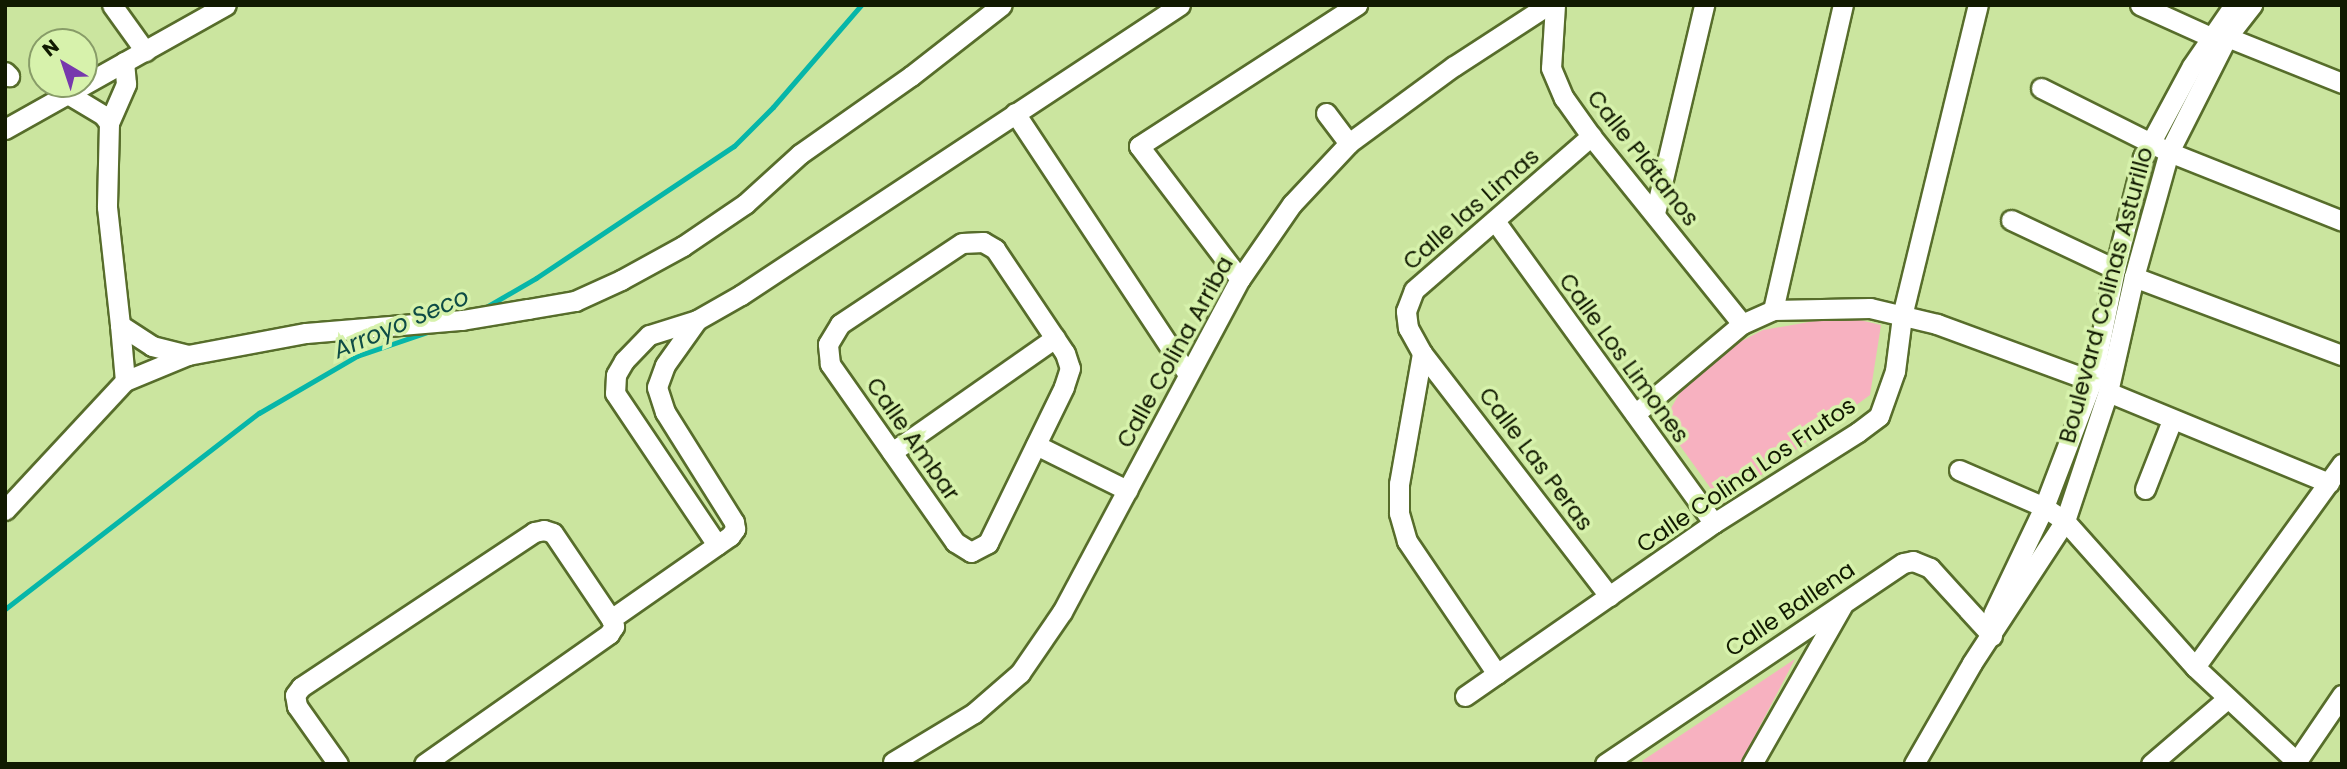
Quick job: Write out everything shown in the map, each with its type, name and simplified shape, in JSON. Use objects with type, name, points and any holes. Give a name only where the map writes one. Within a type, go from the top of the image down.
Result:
[{"type":"street","points":[[112,5],[145,51]]},
{"type":"street","points":[[98,77],[226,5]]},
{"type":"street","points":[[5,510],[125,381],[188,355],[306,333],[462,320],[575,301],[683,246],[745,204],[800,154],[911,76],[1003,5]]},
{"type":"street","points":[[717,545],[615,393],[616,376],[624,361],[649,335],[697,320],[1180,5]]},
{"type":"street","points":[[1240,279],[1139,146],[1357,5]]},
{"type":"street","name":"Calle Colina Arriba","points":[[893,762],[974,713],[1020,673],[1062,612],[1187,373],[1240,279],[1292,204],[1349,143],[1454,66],[1548,5]]},
{"type":"street","name":"Calle Plátanos","points":[[1555,5],[1551,68],[1564,98],[1591,136],[1742,324]]},
{"type":"street","points":[[1655,213],[1704,5]]},
{"type":"street","points":[[1773,310],[1843,5]]},
{"type":"street","name":"Calle Colina Los Frutos","points":[[1465,696],[1714,523],[1879,416],[1895,371],[1902,316],[1978,5]]},
{"type":"street","points":[[2140,5],[2342,83]]},
{"type":"street","name":"Boulevard Colinas Asturillo","points":[[1989,633],[2065,521],[2100,386],[2169,152],[2234,5]]},
{"type":"street","name":"Boulevard Colinas Asturillo","points":[[1989,633],[2100,386],[2115,269],[2138,177],[2150,142],[2192,66],[2252,5]]},
{"type":"street","points":[[124,62],[127,84],[109,123],[107,207],[125,381]]},
{"type":"street","points":[[2041,88],[2169,152],[2342,220]]},
{"type":"street","points":[[5,129],[61,98]]},
{"type":"street","points":[[75,98],[103,115],[109,123]]},
{"type":"street","points":[[1016,113],[1187,373]]},
{"type":"street","points":[[1326,113],[1349,143]]},
{"type":"street","name":"Calle las Limas","points":[[1422,354],[1408,328],[1406,311],[1414,290],[1591,136]]},
{"type":"street","points":[[2011,220],[2115,269]]},
{"type":"street","name":"Calle Los Limones","points":[[1495,221],[1714,523]]},
{"type":"street","name":"Calle Ambar","points":[[1036,445],[988,544],[971,552],[955,542],[830,364],[828,344],[840,324],[962,243],[983,242],[996,249],[1055,338]]},
{"type":"street","points":[[2134,277],[2342,355]]},
{"type":"street","points":[[1635,414],[1742,324],[1773,310],[1870,308],[1937,324],[2100,386],[2172,420],[2329,483]]},
{"type":"street","points":[[611,618],[717,545],[735,529],[734,522],[665,412],[657,387],[664,365],[697,320]]},
{"type":"street","points":[[120,325],[152,346],[188,355]]},
{"type":"street","points":[[892,452],[1055,338],[1070,368],[1036,445],[1127,490]]},
{"type":"street","points":[[1422,354],[1399,484],[1398,513],[1407,541],[1497,674]]},
{"type":"street","name":"Calle Las Peras","points":[[1422,354],[1609,596]]},
{"type":"street","points":[[2145,489],[2172,420]]},
{"type":"street","points":[[2195,667],[2342,464]]},
{"type":"street","points":[[1959,470],[2044,507],[2065,521],[2195,667],[2298,762],[2342,695]]},
{"type":"street","points":[[338,764],[297,706],[295,695],[301,687],[534,532],[552,533],[614,626],[609,634],[424,764]]},
{"type":"street","name":"Calle Ballena","points":[[1618,760],[1896,566],[1913,561],[1930,568],[1989,633]]},
{"type":"street","points":[[1752,764],[1845,602]]},
{"type":"street","points":[[1914,764],[1989,633]]},
{"type":"street","points":[[2151,764],[2228,698]]},
{"type":"shaded area","points":[[1843,316],[1881,325],[1870,395],[1722,504],[1663,422],[1685,384],[1738,343],[1763,330]]},
{"type":"shaded area","points":[[1795,659],[1740,764],[1644,764],[1642,761]]},
{"type":"waterway","name":"Arroyo Seco","points":[[481,310],[536,278],[734,146],[773,107],[861,5]]},
{"type":"waterway","name":"Arroyo Seco","points":[[5,609],[259,413],[357,356],[430,331]]}]
